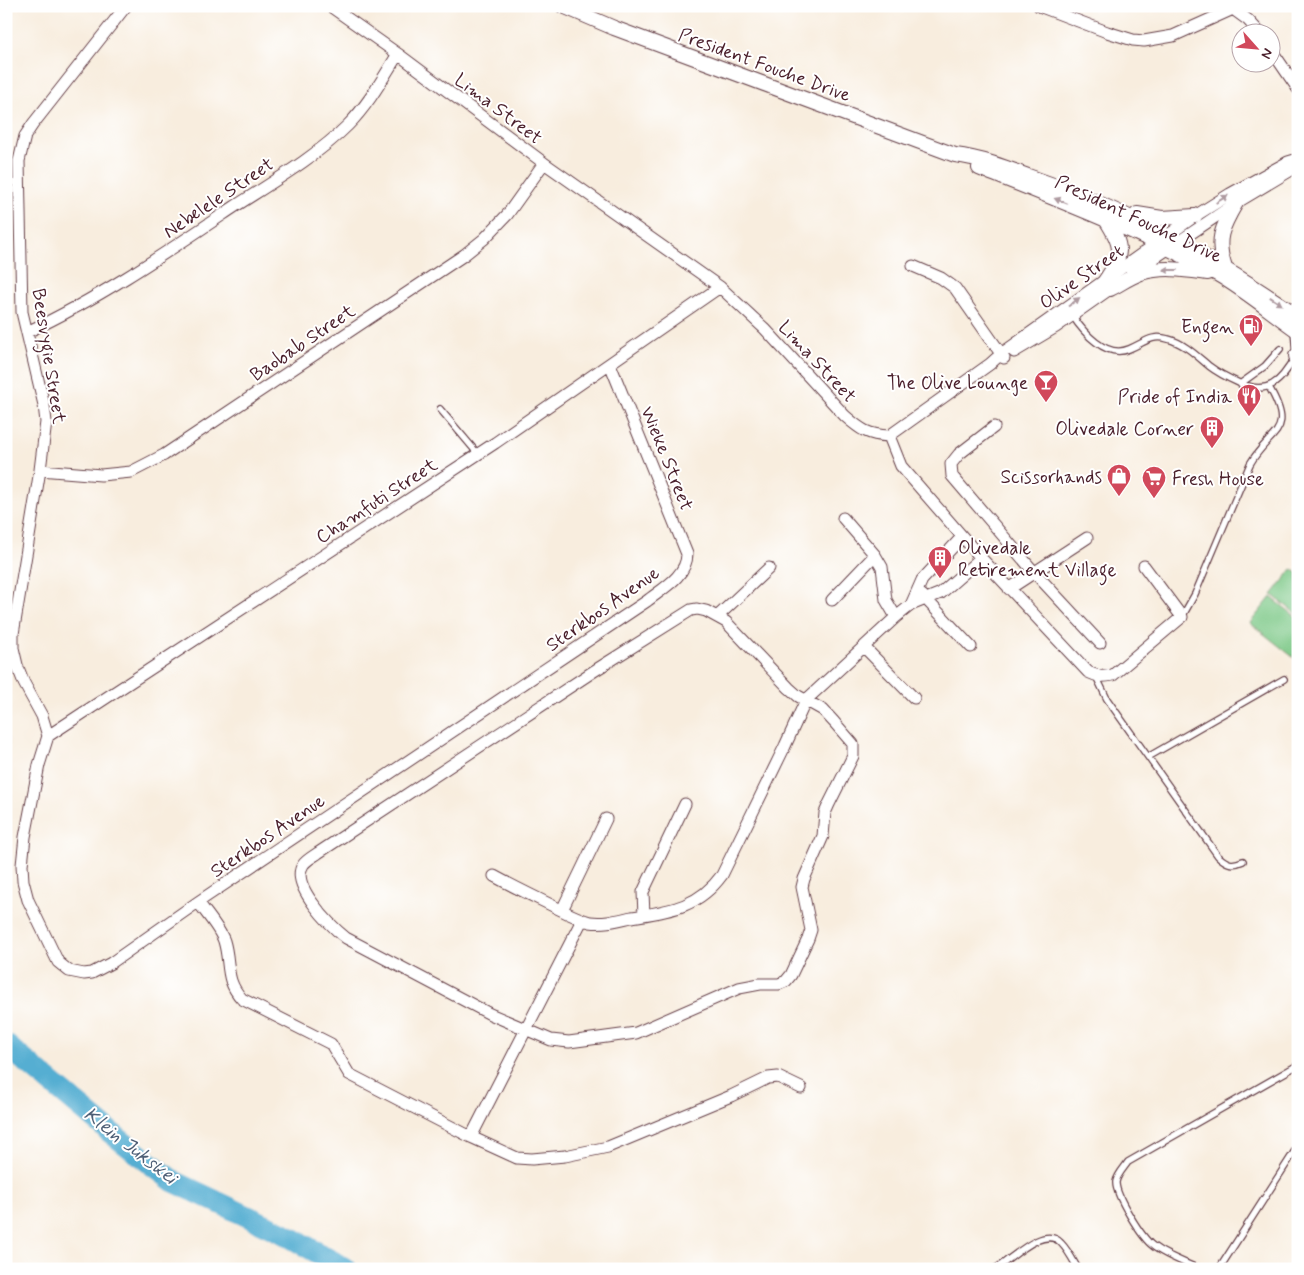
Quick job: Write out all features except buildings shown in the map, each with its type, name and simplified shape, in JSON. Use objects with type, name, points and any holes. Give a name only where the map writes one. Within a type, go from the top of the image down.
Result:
[{"type":"street","name":"Beesvygie Street","points":[[48,736],[42,716],[22,677],[13,648],[13,634],[46,422],[44,405],[22,312],[18,176],[21,149],[25,136],[44,108],[126,6]]},
{"type":"street","name":"Lima Street","points":[[330,6],[398,54],[544,163],[720,287],[765,329],[845,416],[860,429],[874,435],[889,436]]},
{"type":"street","name":"President Fouche Drive","points":[[563,6],[614,28],[955,155],[970,165],[1109,214],[1168,242],[1222,271],[1297,325]]},
{"type":"street","points":[[1039,6],[1107,32],[1133,40],[1144,41],[1173,36],[1233,8],[1250,22]]},
{"type":"street","name":"Nebelele Street","points":[[27,332],[55,319],[133,273],[321,148],[347,126],[362,110],[398,54]]},
{"type":"street","points":[[1282,66],[1298,89]]},
{"type":"street","name":"Olive Street","points":[[1168,242],[1195,216],[1288,162],[1298,159]]},
{"type":"street","name":"Baobab Street","points":[[40,470],[101,475],[131,472],[164,455],[464,255],[484,239],[507,215],[544,163]]},
{"type":"street","name":"Olive Street","points":[[889,436],[1168,242],[1298,166]]},
{"type":"street","points":[[1107,285],[1155,270],[1222,271],[1220,236],[1236,203]]},
{"type":"street","points":[[1107,285],[1118,261],[1120,251],[1109,214],[1153,218],[1195,216]]},
{"type":"street","points":[[913,266],[942,278],[955,288],[1002,356]]},
{"type":"street","name":"Olive Street","points":[[1002,356],[1056,327],[1107,285]]},
{"type":"street","name":"Chamfuti Street","points":[[48,736],[478,454],[720,287]]},
{"type":"street","name":"Wieke Street","points":[[610,364],[677,526],[687,554],[684,567]]},
{"type":"street","points":[[994,427],[959,454],[951,464],[950,471],[955,480],[1034,572],[1100,643]]},
{"type":"street","points":[[889,436],[901,466],[962,537],[1088,672],[1096,676],[1104,677],[1113,674],[1182,617],[1144,566]]},
{"type":"street","points":[[843,518],[875,555],[882,567],[886,600],[896,617]]},
{"type":"street","points":[[911,605],[922,580],[962,537]]},
{"type":"street","points":[[1010,589],[1087,538]]},
{"type":"street","points":[[832,600],[875,555]]},
{"type":"street","points":[[494,876],[582,920],[603,923],[674,909],[687,904],[712,888],[726,866],[806,700],[896,617],[911,605],[942,593],[981,558]]},
{"type":"street","name":"Sterkbos Avenue","points":[[48,736],[39,765],[25,837],[22,865],[23,881],[28,900],[51,949],[62,966],[76,974],[92,973],[647,601],[675,580],[684,567]]},
{"type":"street","points":[[718,616],[769,568]]},
{"type":"street","points":[[918,590],[971,647]]},
{"type":"street","points":[[691,610],[706,611],[718,616],[789,688],[798,696],[823,710],[853,744],[854,751],[825,813],[823,836],[804,879],[802,888],[811,930],[791,975],[786,981],[779,984],[760,984],[739,988],[636,1033],[569,1042],[551,1040],[526,1031],[490,1014],[346,938],[332,927],[306,894],[301,882],[300,872],[303,865],[318,853],[691,610]]},
{"type":"street","points":[[864,646],[914,698]]},
{"type":"street","points":[[644,915],[643,892],[685,804]]},
{"type":"street","points":[[562,910],[606,819]]},
{"type":"street","points":[[198,902],[223,939],[232,986],[242,999],[332,1044],[349,1074],[471,1137],[517,1158],[532,1159],[565,1156],[608,1147],[731,1096],[768,1078],[778,1076],[801,1088]]},
{"type":"street","points":[[471,1137],[582,920]]},
{"type":"lane","points":[[1072,315],[1095,341],[1106,348],[1118,352],[1130,349],[1149,338],[1170,339],[1184,346],[1222,375],[1247,387],[1262,389],[1269,387],[1283,376],[1297,355],[1297,325]]},
{"type":"lane","points":[[1240,384],[1265,366],[1280,349]]},
{"type":"lane","points":[[1182,617],[1196,594],[1250,464],[1261,447],[1281,426],[1280,408],[1269,387]]},
{"type":"lane","points":[[440,409],[478,454]]},
{"type":"lane","points":[[1096,676],[1107,699],[1218,856],[1228,864],[1236,865],[1243,861]]},
{"type":"lane","points":[[1148,757],[1284,679]]},
{"type":"lane","points":[[1199,1269],[1154,1247],[1145,1239],[1118,1193],[1116,1182],[1128,1162],[1298,1065]]},
{"type":"lane","points":[[1220,1269],[1298,1146]]},
{"type":"lane","points":[[995,1269],[1039,1238],[1050,1236],[1060,1241],[1078,1269]]},
{"type":"lane","points":[[1126,1269],[1140,1269]]},
{"type":"green space","points":[[1292,569],[1298,573],[1298,615],[1272,595]]},
{"type":"green space","points":[[1271,597],[1298,618],[1298,661],[1250,623]]},
{"type":"waterway","name":"Klein Jukskei","points":[[6,1045],[110,1132],[173,1181],[283,1233],[346,1269]]},
{"type":"place","name":"Engen","points":[[1251,347]]},
{"type":"place","name":"The Olive Lounge","points":[[1046,403]]},
{"type":"place","name":"Pride of India","points":[[1249,417]]},
{"type":"place","name":"Olivedale Corner","points":[[1212,449]]},
{"type":"place","name":"Scissorhands","points":[[1119,497]]},
{"type":"place","name":"Fresh House","points":[[1154,499]]},
{"type":"place","name":"Olivedale Retirement Village","points":[[940,579]]}]
